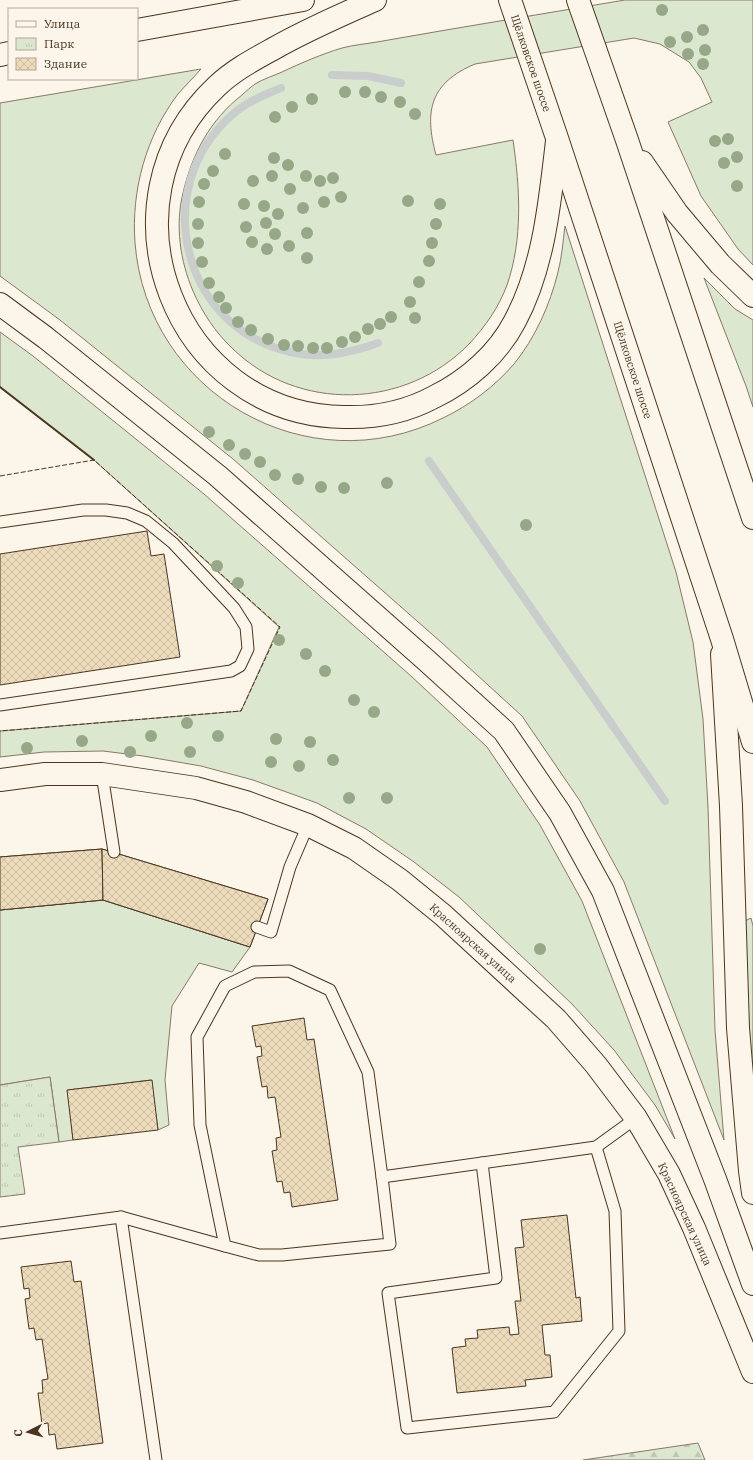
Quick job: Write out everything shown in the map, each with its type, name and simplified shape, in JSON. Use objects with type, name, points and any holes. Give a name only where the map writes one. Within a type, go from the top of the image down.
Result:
[{"type":"main road","points":[[138,30],[303,0]]},
{"type":"main road","points":[[375,0],[302,33],[241,66],[217,86],[196,109],[179,135],[166,164],[159,195],[156,226],[159,257],[167,288],[179,316],[196,343],[217,366],[235,380],[269,400],[298,411],[329,417],[360,418],[391,413],[421,404],[449,390],[474,371],[496,349],[514,323],[528,295],[550,206],[556,138]]},
{"type":"main road","name":"Щёлковское шоссе","points":[[510,0],[722,639],[753,742]]},
{"type":"main road","points":[[578,0],[753,518]]},
{"type":"main road","points":[[624,134],[677,213],[720,264],[753,296]]},
{"type":"main road","points":[[0,304],[46,338],[218,476],[504,731],[560,813],[603,891],[715,1179],[753,1284]]},
{"type":"main road","points":[[722,639],[731,806],[738,1028],[753,1193]]},
{"type":"main road","name":"Красноярская улица","points":[[0,780],[45,774],[102,774],[196,788],[246,802],[308,824],[354,848],[400,880],[444,915],[556,1019],[596,1065],[636,1118],[669,1174],[694,1228],[753,1372]]},
{"type":"lane","points":[[0,522],[83,510],[106,510],[127,513],[146,521],[173,543],[234,608],[246,627],[248,649],[240,666],[231,671],[0,705]]},
{"type":"lane","points":[[102,774],[114,852]]},
{"type":"lane","points":[[257,927],[270,932],[290,867],[308,824]]},
{"type":"lane","points":[[0,1233],[121,1217],[225,1246],[259,1255],[282,1255],[390,1244],[368,1072],[330,990],[289,971],[254,972],[225,986],[197,1037],[200,1125],[225,1246]]},
{"type":"lane","points":[[382,1177],[596,1147],[636,1118]]},
{"type":"lane","points":[[482,1163],[496,1278],[388,1293],[408,1428],[554,1412],[619,1331],[615,1211],[596,1147]]},
{"type":"lane","points":[[121,1217],[156,1460]]},
{"type":"green space","points":[[625,0],[753,0],[753,265],[738,249],[701,196],[668,122],[712,102],[701,78],[689,62],[660,44],[634,38],[475,64],[448,80],[434,100],[431,112],[431,125],[432,139],[436,155],[513,140],[519,213],[516,250],[504,293],[496,309],[481,331],[469,344],[443,366],[415,381],[384,391],[352,395],[319,392],[288,384],[259,369],[232,348],[220,335],[200,307],[193,291],[182,255],[179,218],[183,193],[197,151],[221,115],[248,89],[261,81],[304,62],[346,47]]},
{"type":"green space","points":[[201,69],[178,94],[157,128],[149,146],[138,184],[134,223],[135,243],[146,296],[169,343],[202,382],[242,412],[289,432],[339,440],[391,436],[443,418],[481,395],[514,364],[529,343],[541,321],[555,284],[565,226],[676,572],[693,642],[703,719],[708,807],[715,1030],[724,1140],[624,882],[580,801],[522,716],[442,643],[233,459],[60,320],[0,276],[0,103]]},
{"type":"green space","points":[[704,278],[735,309],[753,320],[753,407],[746,386]]},
{"type":"green space","points":[[0,332],[33,356],[204,494],[411,676],[487,747],[540,825],[582,901],[675,1139],[655,1105],[614,1050],[572,1004],[459,897],[414,862],[366,829],[317,803],[253,780],[201,766],[103,751],[44,752],[0,757],[0,731],[241,711],[279,627],[94,460],[0,387]]},
{"type":"green space","points":[[103,900],[250,947],[232,972],[199,963],[172,1006],[165,1080],[169,1125],[158,1130],[151,1080],[68,1090],[73,1140],[59,1142],[50,1077],[0,1085],[0,910]]},
{"type":"green space","points":[[751,918],[753,926],[753,1105],[749,1041],[745,921]]},
{"type":"green space","points":[[50,1077],[59,1142],[18,1147],[25,1194],[0,1197],[0,1085]]},
{"type":"green space","points":[[698,1443],[705,1460],[583,1460]]},
{"type":"building","points":[[147,531],[151,556],[164,554],[180,657],[0,685],[0,554]]},
{"type":"building","points":[[102,849],[268,899],[250,947],[103,900],[0,910],[0,857]]},
{"type":"building","points":[[102,849],[103,900],[0,910],[0,857]]},
{"type":"building","points":[[102,849],[268,899],[250,947],[103,900]]},
{"type":"building","points":[[304,1018],[307,1040],[314,1039],[338,1200],[292,1207],[290,1192],[284,1193],[282,1181],[277,1182],[272,1151],[277,1150],[276,1138],[281,1137],[275,1097],[268,1098],[267,1086],[262,1087],[257,1057],[262,1056],[261,1046],[256,1047],[252,1026]]},
{"type":"building","points":[[152,1080],[158,1130],[73,1140],[67,1090]]},
{"type":"building","points":[[567,1215],[576,1298],[580,1297],[582,1321],[542,1325],[545,1355],[550,1355],[552,1377],[525,1380],[526,1386],[457,1393],[452,1348],[466,1346],[465,1339],[478,1338],[477,1330],[509,1327],[510,1335],[519,1334],[515,1301],[521,1301],[515,1248],[524,1247],[521,1220]]},
{"type":"building","points":[[71,1261],[74,1282],[81,1281],[103,1443],[57,1449],[55,1434],[49,1435],[48,1423],[42,1424],[38,1393],[43,1393],[42,1380],[48,1379],[42,1339],[36,1340],[34,1328],[29,1329],[25,1299],[30,1298],[29,1288],[24,1289],[21,1267]]},
{"type":"waterway","points":[[332,75],[368,76],[401,83]]},
{"type":"waterway","points":[[281,88],[256,99],[238,110],[206,145],[190,181],[185,219],[190,256],[205,291],[229,320],[261,342],[301,354],[311,355],[330,355],[359,349],[378,343]]},
{"type":"waterway","points":[[429,461],[665,801]]},
{"type":"fence","points":[[0,476],[94,460],[280,627],[241,711],[0,731]]},
{"type":"wall","points":[[0,387],[94,460]]}]
